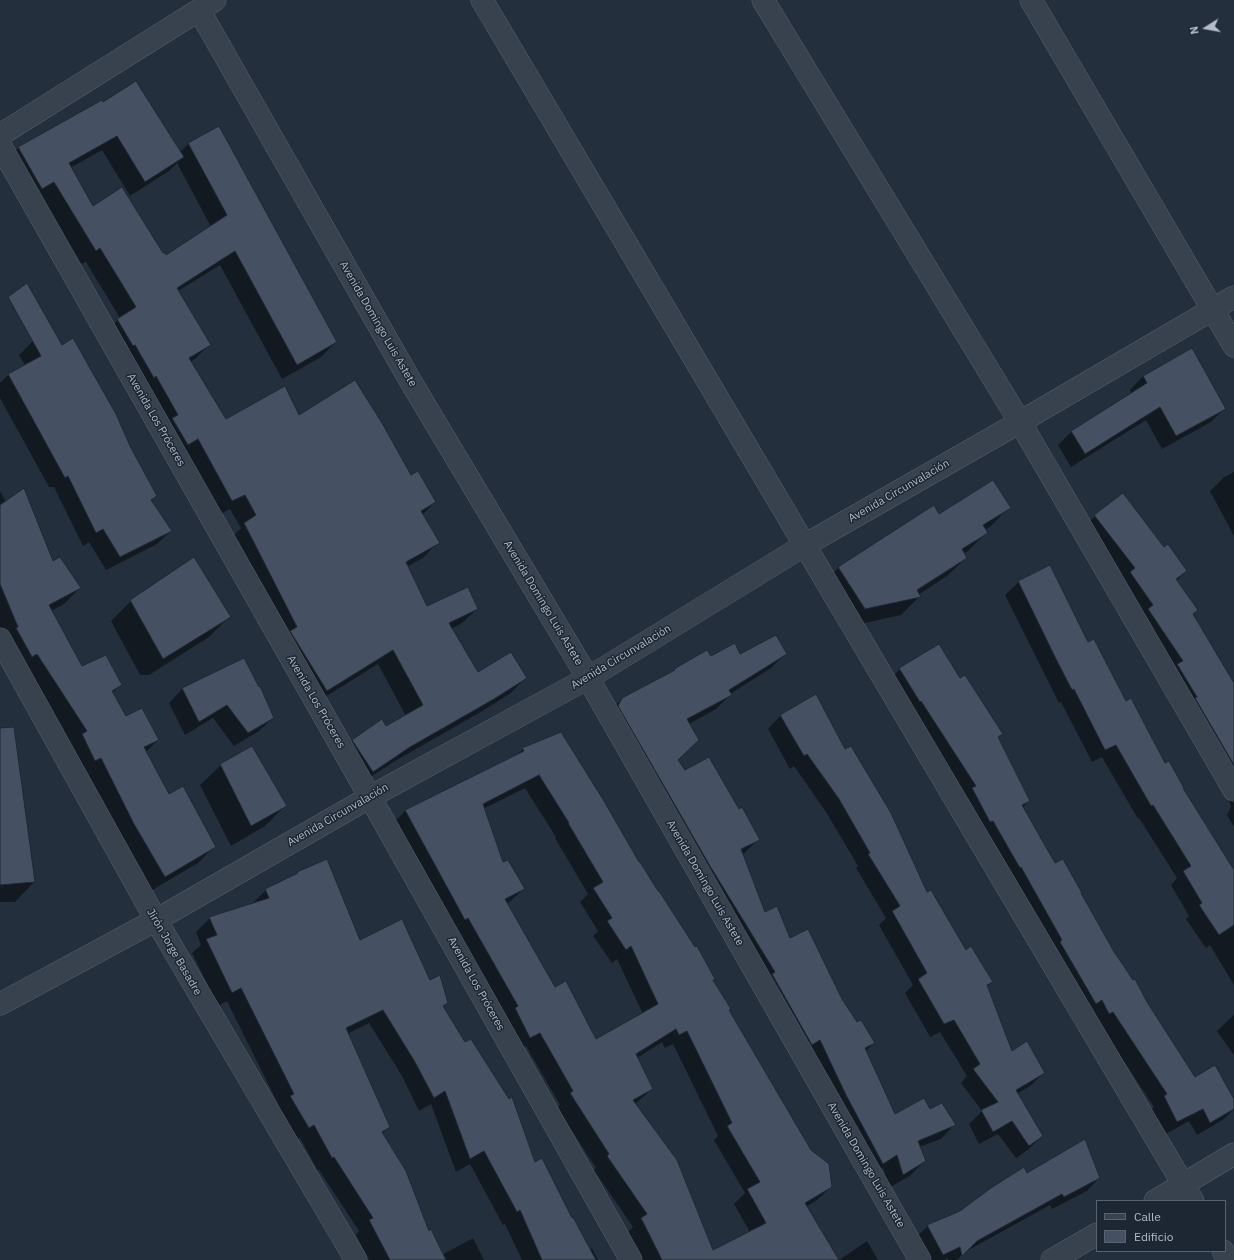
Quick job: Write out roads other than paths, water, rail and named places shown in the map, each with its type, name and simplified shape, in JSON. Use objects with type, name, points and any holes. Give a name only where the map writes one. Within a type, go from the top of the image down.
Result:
[{"type":"street","points":[[482,0],[1188,1193]]},
{"type":"street","points":[[763,0],[1020,422],[1234,790]]},
{"type":"street","points":[[1031,0],[1234,346]]},
{"type":"street","points":[[0,135],[207,5]]},
{"type":"street","name":"Avenida Domingo Luis Astete","points":[[207,5],[411,382],[588,678],[920,1260]]},
{"type":"street","name":"Avenida Los Próceres","points":[[0,145],[631,1260]]},
{"type":"street","name":"Avenida Circunvalación","points":[[0,1004],[156,920],[370,797],[588,678],[805,545],[1214,310],[1234,297]]},
{"type":"street","name":"Jirón Jorge Basadre","points":[[0,639],[156,920],[356,1260]]},
{"type":"street","points":[[1159,1200],[1188,1193],[1234,1154]]},
{"type":"street","points":[[1064,1257],[1096,1235]]}]
